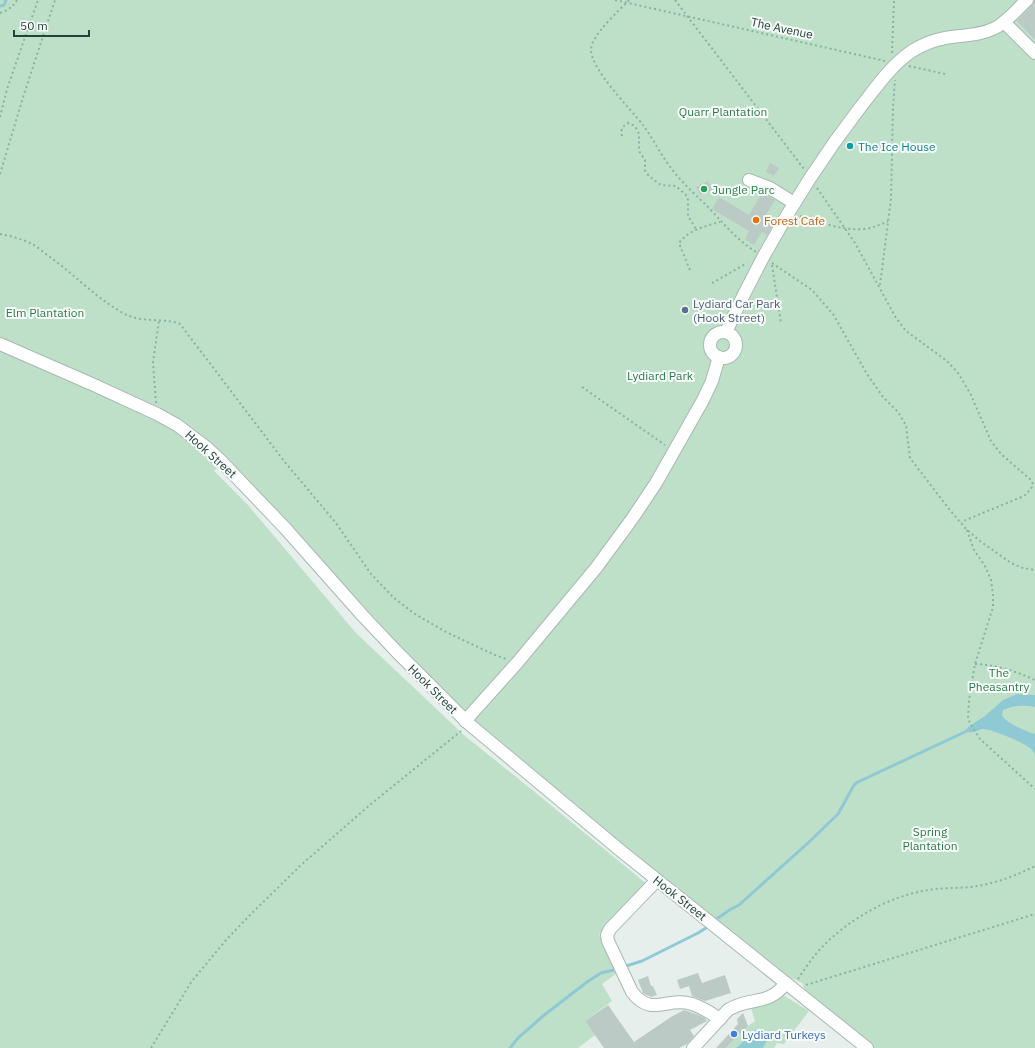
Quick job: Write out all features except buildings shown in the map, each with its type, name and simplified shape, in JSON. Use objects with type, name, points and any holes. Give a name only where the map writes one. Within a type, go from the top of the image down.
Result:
[{"type":"street","points":[[726,332],[767,259],[792,207],[810,177],[894,63],[912,51],[934,40],[970,36],[997,28],[1027,0]]},
{"type":"street","points":[[1004,22],[1035,53]]},
{"type":"street","points":[[749,180],[770,188],[792,207]]},
{"type":"street","points":[[718,332],[726,332],[734,338],[736,345],[733,353],[728,357],[719,357],[712,352],[710,348],[710,341],[718,332]]},
{"type":"street","name":"Hook Street","points":[[0,344],[157,414],[177,425],[206,447],[285,528],[397,652],[467,722],[657,880],[867,1048]]},
{"type":"street","points":[[467,722],[596,568],[656,483],[703,400],[712,381],[719,357]]},
{"type":"street","points":[[657,880],[610,929],[607,935],[620,968],[632,992],[644,1004],[652,1006],[672,1002],[692,1004],[704,1009],[720,1019]]},
{"type":"street","points":[[693,1048],[734,1006],[770,997],[792,988]]},
{"type":"path","points":[[0,13],[8,10],[17,0]]},
{"type":"path","points":[[0,116],[7,89],[38,0]]},
{"type":"path","points":[[0,174],[24,94],[55,0]]},
{"type":"path","name":"The Avenue","points":[[615,0],[945,74]]},
{"type":"path","points":[[629,0],[599,32],[592,46],[593,57],[612,89],[644,126],[671,169],[720,222],[742,243],[812,290],[833,314],[867,374],[883,397],[898,412],[906,425],[910,458],[966,529],[980,541],[1011,562],[1023,568],[1035,570]]},
{"type":"path","points":[[675,0],[810,177],[845,228],[880,286],[888,305],[906,331],[947,360],[958,373],[970,393],[991,441],[1001,454],[1030,480],[1032,484],[1031,489],[1024,496],[961,522]]},
{"type":"path","points":[[880,286],[891,199],[894,0]]},
{"type":"path","points":[[622,136],[620,132],[625,125],[631,124],[635,126],[639,134],[639,151],[645,160],[645,172],[661,185],[676,186],[686,195],[688,200],[688,216],[696,229]]},
{"type":"path","points":[[792,207],[817,221],[845,228],[864,229],[878,226],[888,221]]},
{"type":"path","points":[[690,270],[679,243],[686,235],[696,229],[720,222]]},
{"type":"path","points":[[0,234],[15,237],[33,244],[89,289],[124,314],[139,319],[174,322],[180,324],[284,461],[336,523],[372,574],[394,598],[415,614],[446,632],[496,655],[517,662]]},
{"type":"path","points":[[712,283],[749,262],[767,259]]},
{"type":"path","points":[[767,259],[781,323]]},
{"type":"path","points":[[154,388],[153,362],[159,321]]},
{"type":"path","points":[[582,387],[674,451]]},
{"type":"path","points":[[966,529],[974,550],[985,566],[991,580],[993,595],[992,608],[975,664],[969,700],[968,718],[980,739],[1035,789]]},
{"type":"path","points":[[975,664],[992,665],[1011,670],[1035,680]]},
{"type":"path","points":[[151,1048],[192,981],[226,940],[253,912],[301,865],[371,804],[425,762],[467,722]]},
{"type":"path","points":[[792,988],[813,957],[838,932],[861,916],[886,903],[904,896],[928,890],[977,886],[994,882],[1035,866]]},
{"type":"path","points":[[792,988],[806,985],[1035,914]]},
{"type":"green space","name":"Lydiard Park","points":[[0,0],[1035,0],[1035,1048],[874,1048],[807,994],[802,983],[787,976],[527,769],[422,674],[380,624],[290,524],[242,473],[203,437],[182,424],[0,339]]},
{"type":"green space","points":[[0,347],[134,403],[199,445],[218,467],[214,471],[247,504],[356,633],[465,736],[648,885],[599,934],[613,960],[616,974],[602,984],[612,1001],[585,1021],[595,1035],[578,1048],[0,1048]]},
{"type":"green space","points":[[783,995],[809,1011],[784,1044],[777,1043],[774,1048],[763,1048],[768,1039],[749,1035],[736,1048],[726,1048],[755,1021],[751,1008]]},
{"type":"water","points":[[1017,694],[1035,695],[1035,707],[1011,707],[1003,710],[1002,716],[1022,729],[1035,734],[1035,754],[1023,743],[994,732],[984,729],[973,732],[966,731],[968,727],[985,716],[1003,700]]},
{"type":"water","points":[[755,1030],[766,1034],[768,1039],[763,1048],[736,1048]]},
{"type":"waterway","points":[[0,6],[4,5],[6,0]]},
{"type":"waterway","points":[[718,918],[739,905],[838,814],[854,785],[858,782],[969,730]]},
{"type":"waterway","points":[[623,967],[642,961],[706,928]]},
{"type":"waterway","points":[[510,1048],[518,1038],[543,1016],[587,982],[601,973],[618,969]]},
{"type":"place","name":"The Ice House","points":[[850,146]]},
{"type":"place","name":"Jungle Parc","points":[[704,189]]},
{"type":"place","name":"Forest Cafe","points":[[756,220]]},
{"type":"place","name":"Lydiard Car Park (Hook Street)","points":[[685,310]]},
{"type":"place","name":"Lydiard Turkeys","points":[[734,1034]]},
{"type":"park label","name":"Quarr Plantation","points":[[723,111]]},
{"type":"park label","name":"Elm Plantation","points":[[45,312]]},
{"type":"park label","name":"The Pheasantry","points":[[999,679]]},
{"type":"park label","name":"Spring Plantation","points":[[930,838]]}]
